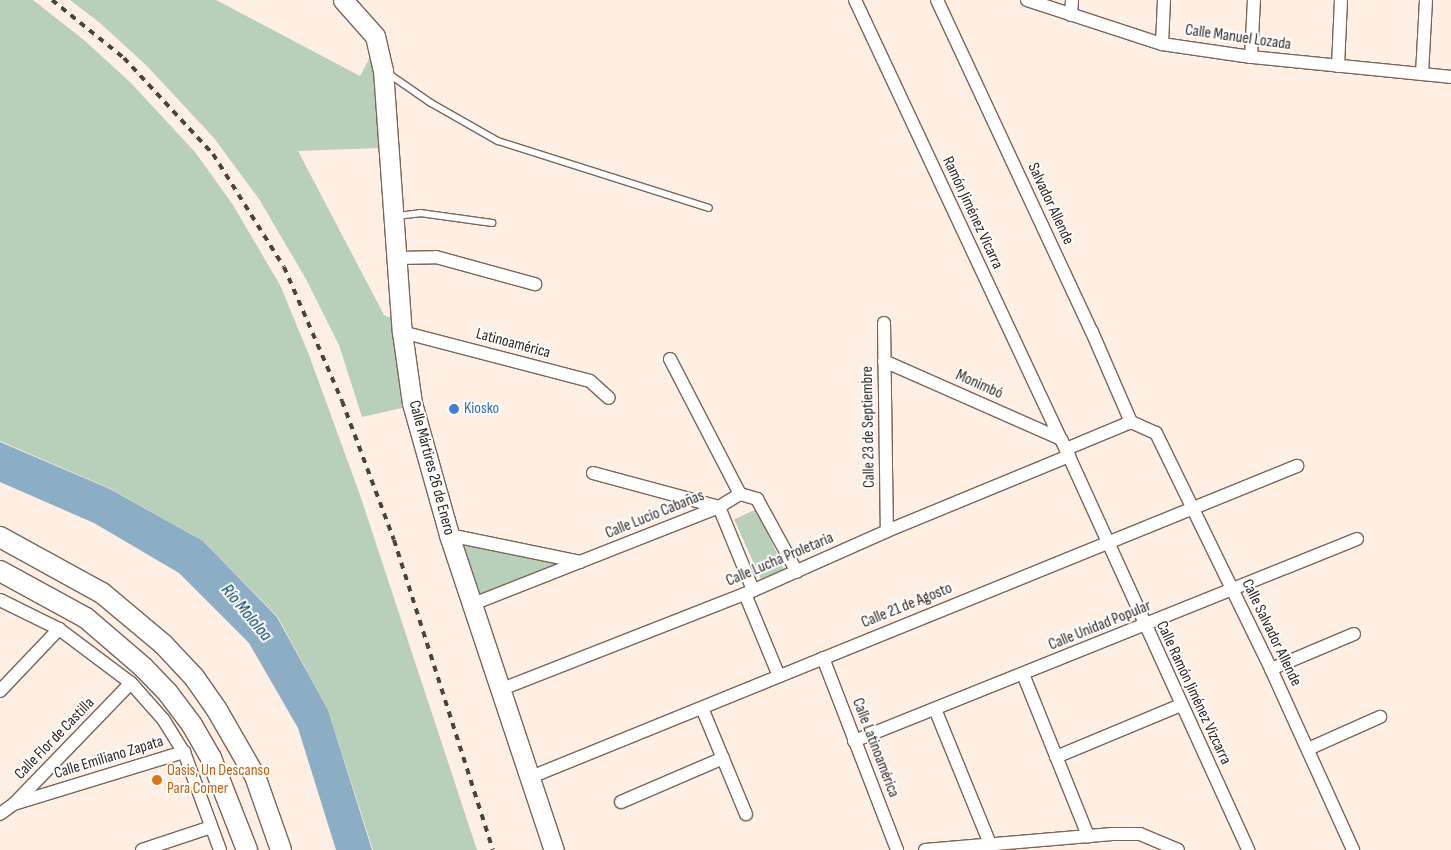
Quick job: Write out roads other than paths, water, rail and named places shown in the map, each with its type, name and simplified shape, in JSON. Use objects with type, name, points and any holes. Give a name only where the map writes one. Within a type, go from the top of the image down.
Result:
[{"type":"main road","points":[[0,537],[102,593],[164,644],[194,677],[217,710],[255,776],[282,850]]},
{"type":"main road","points":[[0,572],[86,618],[143,667],[168,694],[192,725],[211,758],[247,850]]},
{"type":"street","name":"Calle Mártires 26 de Enero","points":[[343,0],[375,36],[383,70],[402,332],[412,404],[449,535],[502,689],[554,850]]},
{"type":"street","name":"Ramón Jiménez Vicarra","points":[[855,0],[1065,448]]},
{"type":"street","name":"Salvador Allende","points":[[937,0],[1092,332],[1131,422]]},
{"type":"street","name":"Calle Manuel Lozada","points":[[1027,0],[1162,44],[1251,57],[1451,77]]},
{"type":"street","points":[[1071,15],[1072,0]]},
{"type":"street","points":[[1162,44],[1164,0]]},
{"type":"street","points":[[1251,57],[1254,0]]},
{"type":"street","points":[[1338,66],[1341,0]]},
{"type":"street","points":[[1422,74],[1426,0]]},
{"type":"street","points":[[397,258],[436,257],[535,284]]},
{"type":"street","name":"Calle 23 de Septiembre","points":[[884,323],[888,531]]},
{"type":"street","name":"Latinoamérica","points":[[402,332],[590,381],[610,398]]},
{"type":"street","points":[[670,359],[740,494],[757,499],[797,572]]},
{"type":"street","name":"Monimbó","points":[[884,361],[1065,448]]},
{"type":"street","name":"Calle Lucha Proletaria","points":[[502,689],[797,572],[1065,448],[1131,422]]},
{"type":"street","name":"Calle Salvador Allende","points":[[1131,422],[1156,433],[1272,669],[1353,850]]},
{"type":"street","name":"Calle Ramón Jiménez Vizcarra","points":[[1065,448],[1248,850]]},
{"type":"street","name":"Calle 21 de Agosto","points":[[531,778],[1297,466]]},
{"type":"street","points":[[593,473],[719,507],[778,676]]},
{"type":"street","name":"Calle Lucio Cabañas","points":[[473,604],[719,507],[740,494]]},
{"type":"street","points":[[449,535],[580,562]]},
{"type":"street","name":"Calle Unidad Popular","points":[[854,741],[1357,539]]},
{"type":"street","points":[[0,600],[58,630],[131,683],[163,719],[184,752],[220,850]]},
{"type":"street","points":[[0,691],[58,630]]},
{"type":"street","points":[[1272,669],[1354,634]]},
{"type":"street","name":"Calle Latinoamérica","points":[[824,658],[897,850]]},
{"type":"street","points":[[1023,674],[1088,836]]},
{"type":"street","name":"Calle Flor de Castilla","points":[[0,814],[14,804],[131,683]]},
{"type":"street","points":[[1056,757],[1181,705]]},
{"type":"street","points":[[702,708],[746,814]]},
{"type":"street","points":[[935,709],[990,844]]},
{"type":"street","points":[[1308,749],[1380,717]]},
{"type":"street","name":"Calle Emiliano Zapata","points":[[14,804],[184,752]]},
{"type":"street","points":[[621,802],[723,758]]},
{"type":"street","points":[[142,850],[211,827]]},
{"type":"street","points":[[925,850],[990,844],[1003,847],[1088,836],[1140,834],[1178,850]]},
{"type":"lane","points":[[383,70],[431,103],[498,141],[709,208]]},
{"type":"lane","points":[[394,216],[420,213],[492,223]]},
{"type":"water","name":"Río Mololoa","points":[[0,442],[110,489],[203,541],[277,617],[328,710],[372,850],[336,850],[298,728],[249,643],[179,573],[94,523],[0,482]]},
{"type":"railway","points":[[52,0],[124,58],[213,154],[284,267],[342,401],[394,540],[493,850]]},
{"type":"place","name":"Kiosko","points":[[454,409]]},
{"type":"place","name":"Oasis, Un Descanso Para Comer","points":[[157,780]]}]
